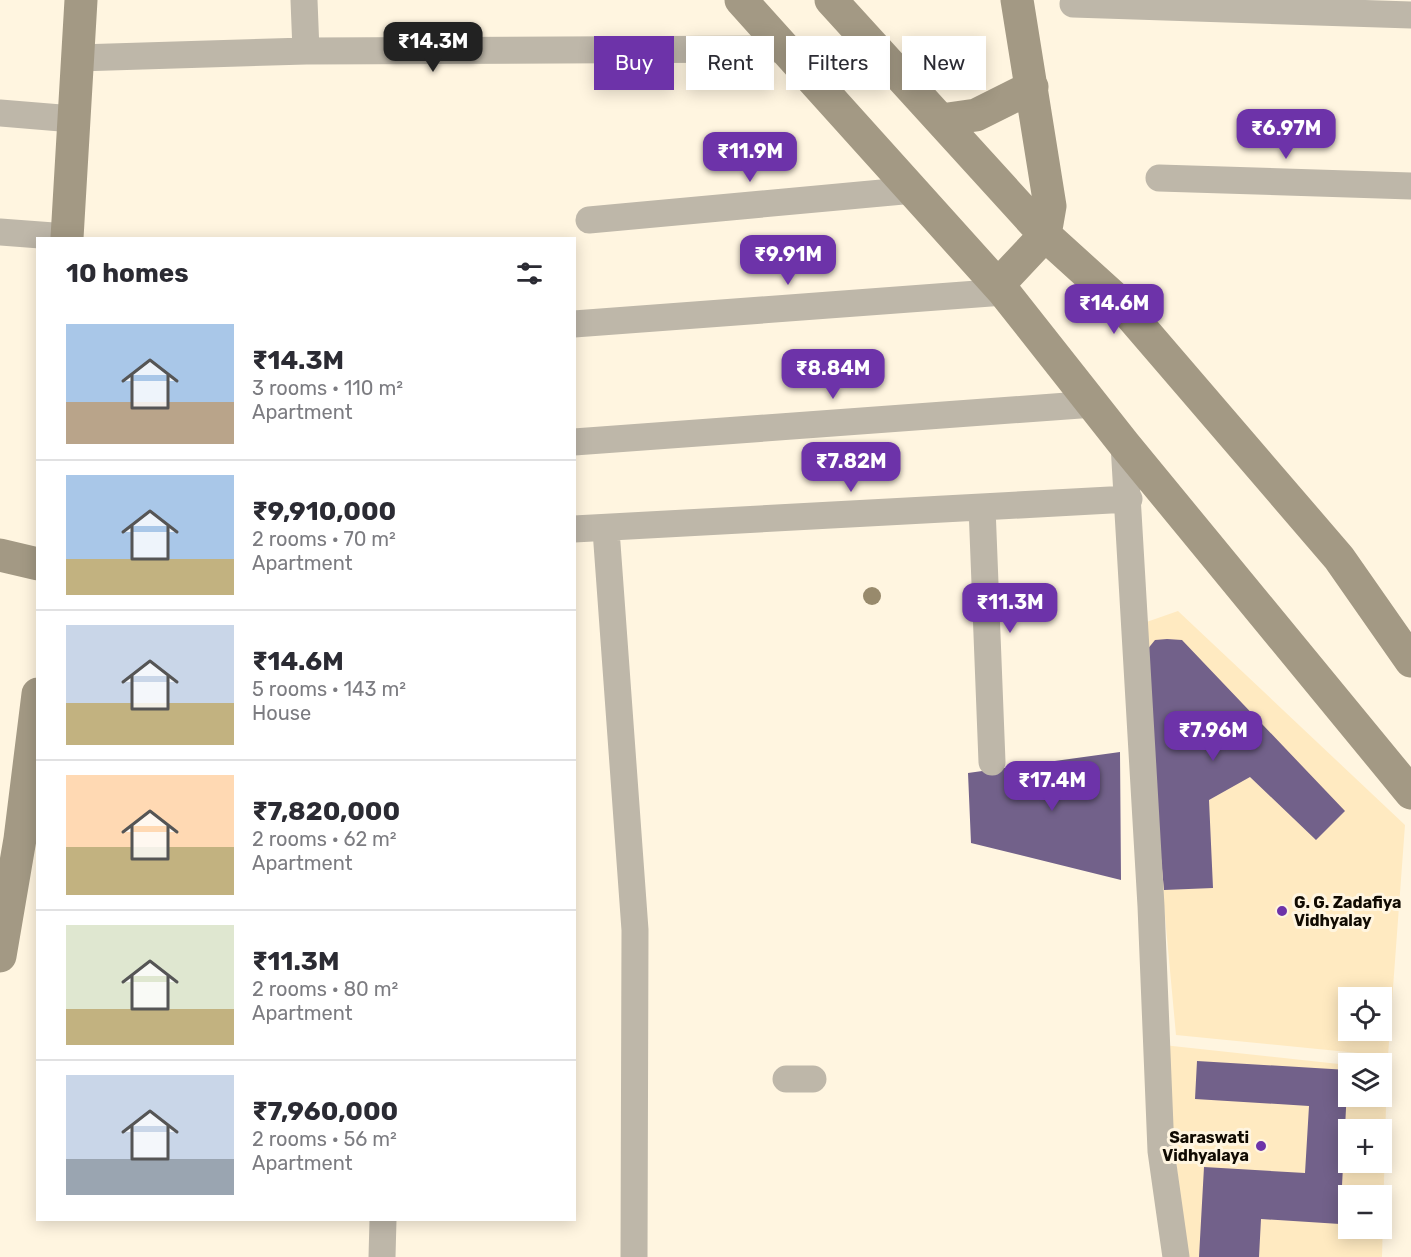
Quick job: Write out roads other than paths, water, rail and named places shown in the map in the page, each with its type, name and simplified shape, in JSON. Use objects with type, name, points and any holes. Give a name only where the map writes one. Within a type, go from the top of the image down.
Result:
[{"type":"main road","points":[[67,237],[81,0]]},
{"type":"main road","points":[[741,0],[786,47]]},
{"type":"main road","points":[[831,0],[1045,235],[1119,302],[1339,558],[1411,661]]},
{"type":"main road","points":[[1001,288],[1045,235],[1050,206],[1017,0]]},
{"type":"main road","points":[[941,120],[976,115],[1032,87]]},
{"type":"main road","points":[[825,90],[1001,288],[1124,444],[1411,793]]},
{"type":"main road","points":[[0,555],[36,564]]},
{"type":"main road","points":[[0,956],[10,837],[36,704]]},
{"type":"street","points":[[304,0],[306,51]]},
{"type":"street","points":[[1073,4],[1411,15]]},
{"type":"street","points":[[78,58],[306,51],[786,49]]},
{"type":"street","points":[[0,113],[73,119]]},
{"type":"street","points":[[1159,178],[1411,186]]},
{"type":"street","points":[[589,220],[914,190]]},
{"type":"street","points":[[0,232],[56,237]]},
{"type":"street","points":[[576,324],[1001,288]]},
{"type":"street","points":[[576,442],[1094,404]]},
{"type":"street","points":[[1124,444],[1129,499],[1161,1151],[1176,1257]]},
{"type":"street","points":[[576,530],[1129,499]]},
{"type":"street","points":[[982,507],[992,762]]},
{"type":"street","points":[[606,530],[635,930],[634,1257]]},
{"type":"street","points":[[786,1079],[813,1079]]},
{"type":"street","points":[[382,1221],[382,1257]]},
{"type":"place","name":"G. G. Zadafiya Vidhyalay","points":[[1282,911]]},
{"type":"place","name":"Saraswati Vidhyalaya","points":[[1261,1146]]}]
